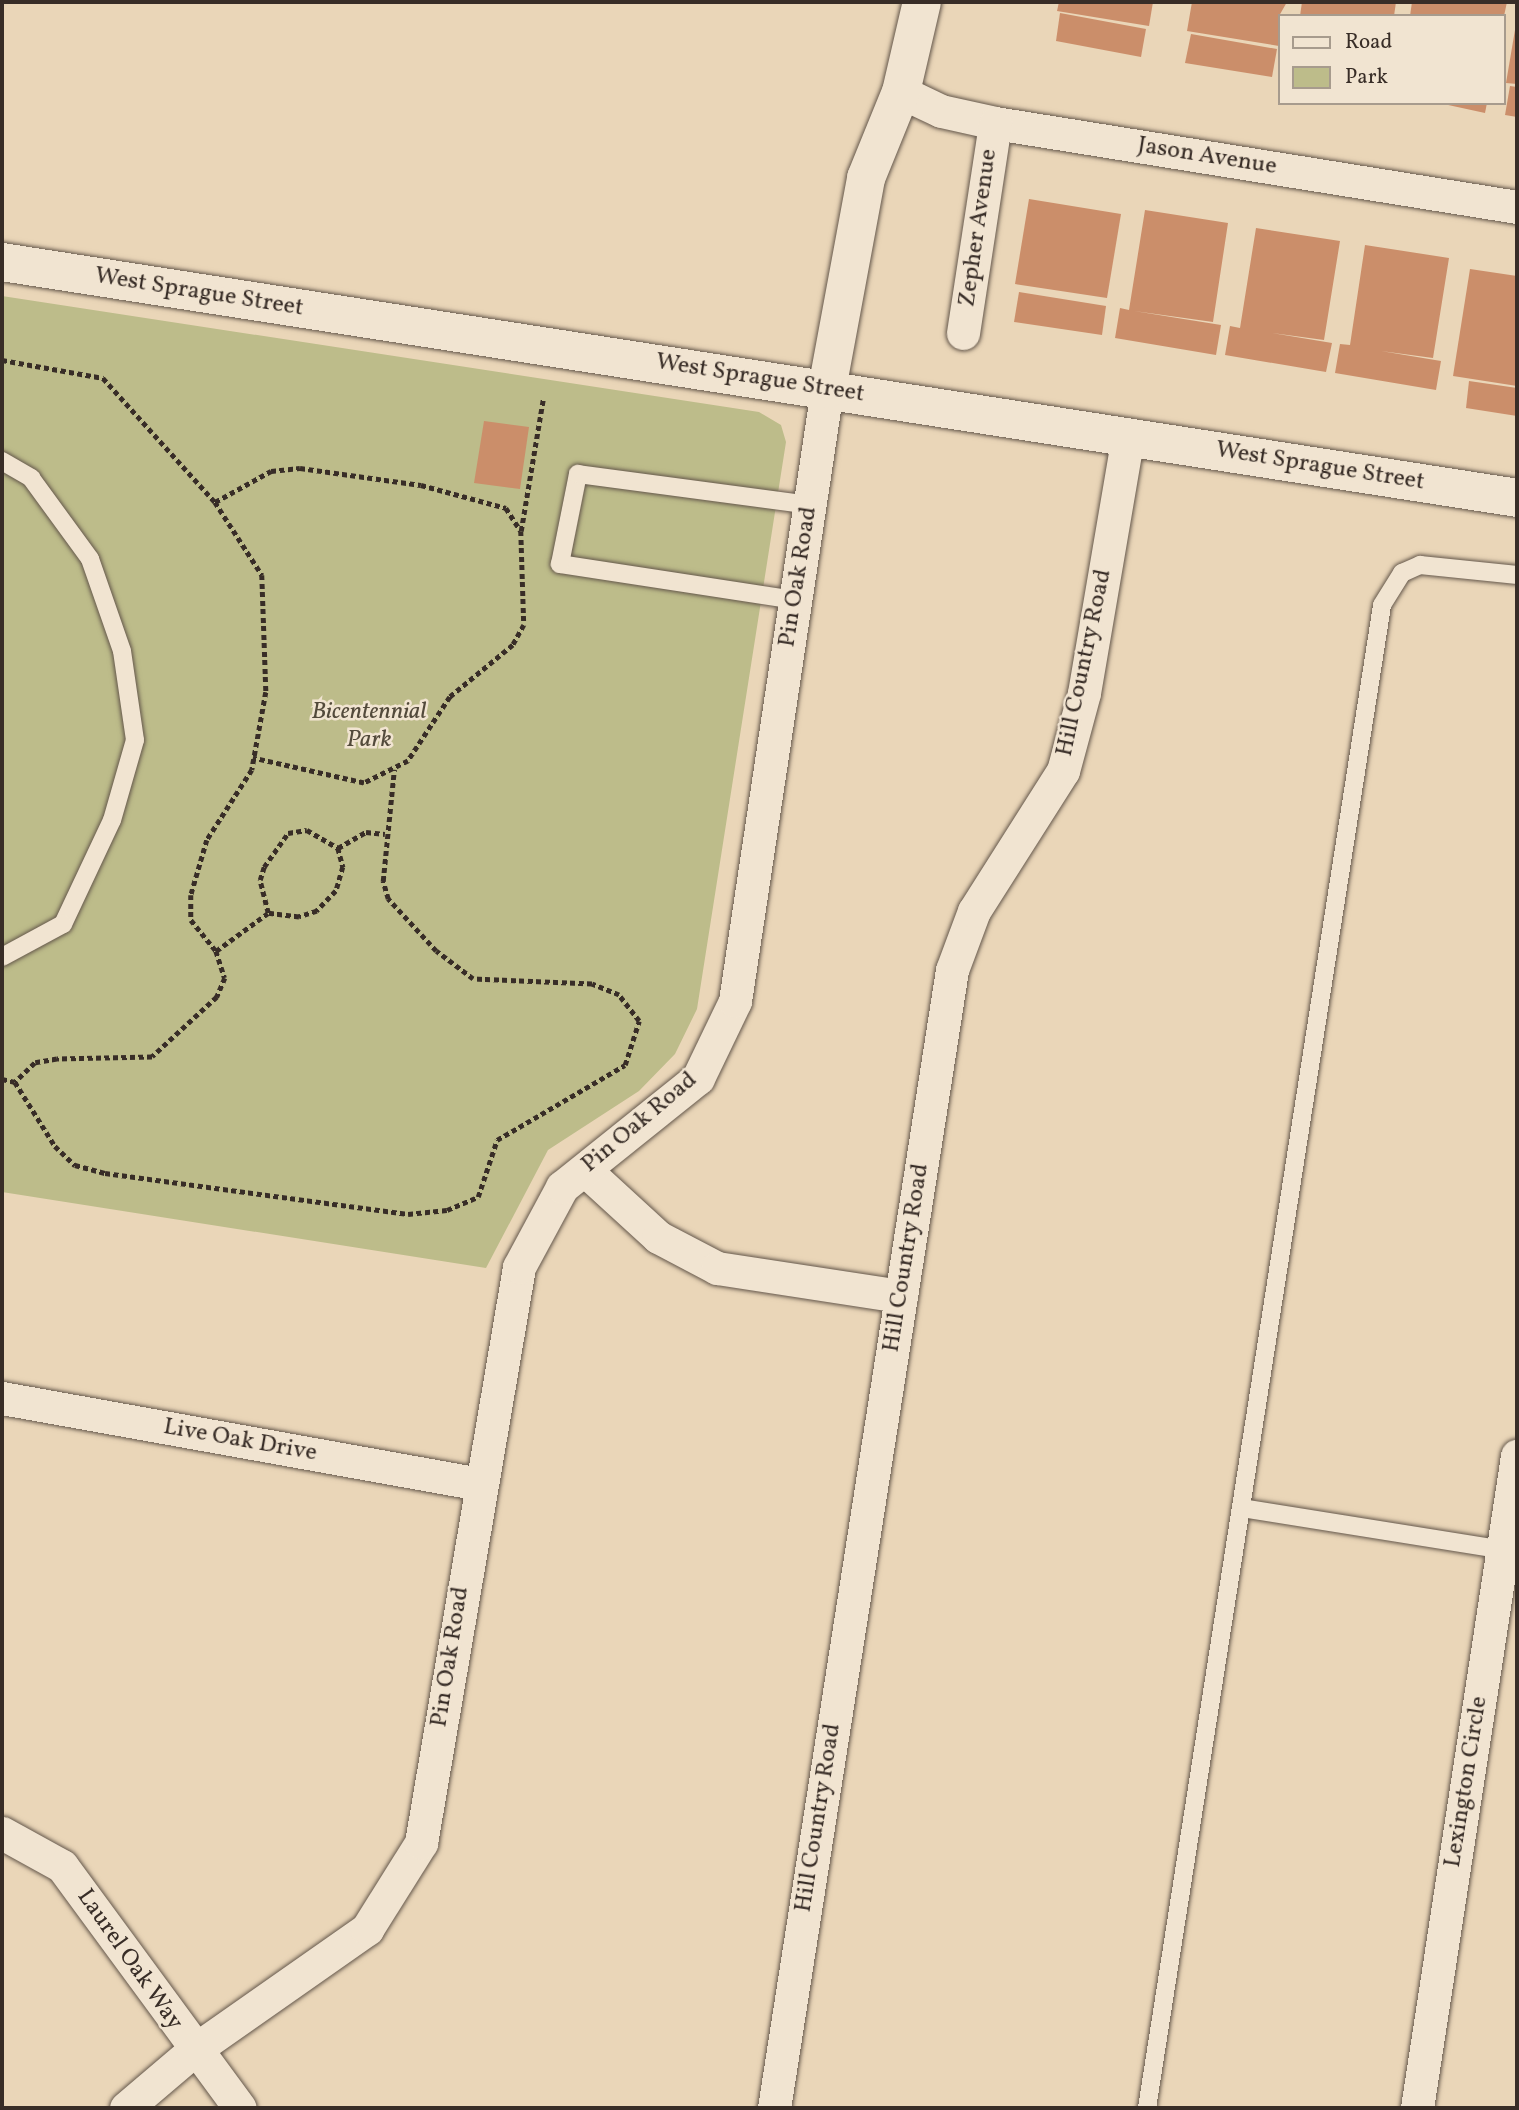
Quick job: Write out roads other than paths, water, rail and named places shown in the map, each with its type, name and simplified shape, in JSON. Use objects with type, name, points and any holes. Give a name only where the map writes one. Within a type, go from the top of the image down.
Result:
[{"type":"street","name":"Pin Oak Road","points":[[126,2108],[193,2051],[367,1929],[421,1843],[478,1484],[519,1266],[562,1187],[698,1079],[735,1001],[827,390],[866,178],[901,92],[922,2]]},
{"type":"street","name":"Jason Avenue","points":[[901,92],[941,111],[995,123],[1517,207]]},
{"type":"street","name":"Zepher Avenue","points":[[963,333],[995,123]]},
{"type":"street","name":"West Sprague Street","points":[[2,262],[1517,498]]},
{"type":"street","name":"Hill Country Road","points":[[774,2108],[952,970],[975,911],[1063,771],[1084,693],[1128,436]]},
{"type":"street","points":[[585,1170],[658,1237],[717,1268],[901,1296]]},
{"type":"street","name":"Live Oak Drive","points":[[2,1398],[478,1484]]},
{"type":"street","name":"Lexington Circle","points":[[1417,2108],[1517,1456]]},
{"type":"street","name":"Laurel Oak Way","points":[[2,1833],[62,1866],[193,2051],[240,2108]]},
{"type":"lane","points":[[2,461],[31,478],[90,559],[122,651],[135,740],[112,820],[63,924],[2,957]]},
{"type":"lane","points":[[795,600],[560,564],[578,474],[810,505]]},
{"type":"lane","points":[[1147,2108],[1382,605],[1402,573],[1420,565],[1517,575]]},
{"type":"lane","points":[[1242,1508],[1503,1550]]},
{"type":"park label","name":"Bicentennial Park","points":[[369,727]]}]
